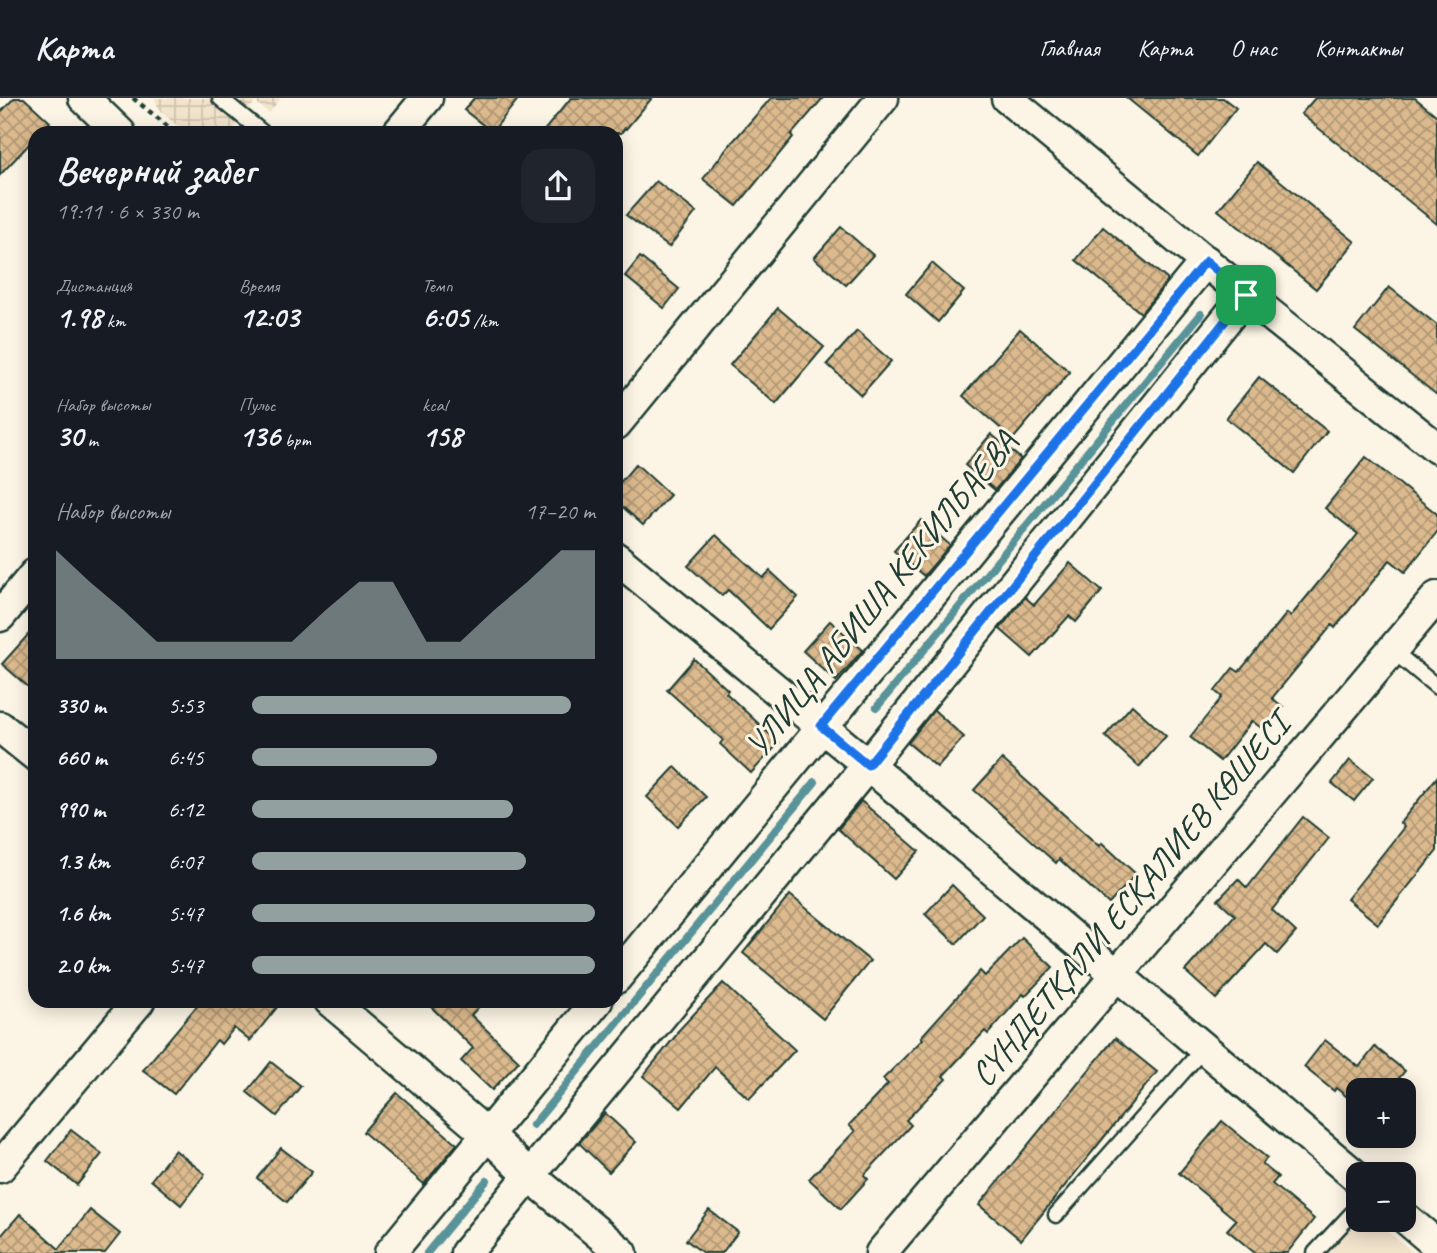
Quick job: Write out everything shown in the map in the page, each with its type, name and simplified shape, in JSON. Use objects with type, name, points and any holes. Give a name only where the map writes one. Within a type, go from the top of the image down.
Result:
[{"type":"street","points":[[84,98],[113,126]]},
{"type":"street","points":[[404,126],[427,98]]},
{"type":"street","points":[[623,415],[883,98]]},
{"type":"street","points":[[1007,98],[1437,448]]},
{"type":"street","name":"УЛИЦА АБИША КЕКИЛБАЕВА","points":[[623,969],[1206,261]]},
{"type":"street","points":[[466,1253],[868,765],[1246,295]]},
{"type":"street","points":[[623,564],[868,765],[1346,1168]]},
{"type":"street","points":[[0,616],[28,582]]},
{"type":"street","name":"СҮНДЕТҚАЛИ ЕСҚАЛИЕВ КӨШЕСІ","points":[[881,1253],[1437,597]]},
{"type":"street","points":[[0,727],[28,749]]},
{"type":"street","points":[[0,1167],[133,1008]]},
{"type":"street","points":[[338,1008],[622,1253]]},
{"type":"street","points":[[390,1253],[591,1008]]},
{"type":"street","points":[[1416,1227],[1437,1245]]},
{"type":"lane","points":[[220,98],[254,126]]},
{"type":"lane","points":[[1392,650],[1437,687]]},
{"type":"lane","points":[[1056,1215],[1204,1048]]},
{"type":"lane","points":[[1315,1253],[1346,1220]]},
{"type":"path","points":[[133,98],[167,126]]},
{"type":"shaded area","points":[[155,98],[281,98],[269,113],[255,102],[236,126],[178,126],[159,110]]},
{"type":"shaded area","points":[[1346,1232],[1389,1232],[1414,1253],[1328,1253]]},
{"type":"building","points":[[14,98],[24,98],[50,122],[46,126],[28,126],[28,145],[0,175],[0,113]]},
{"type":"building","points":[[474,98],[519,98],[497,126],[484,126],[464,110]]},
{"type":"building","points":[[571,98],[652,98],[623,130],[623,126],[548,126]]},
{"type":"building","points":[[771,98],[823,98],[737,206],[703,179]]},
{"type":"building","points":[[1127,98],[1223,98],[1236,108],[1198,156]]},
{"type":"building","points":[[1315,98],[1415,98],[1437,116],[1437,224],[1301,114]]},
{"type":"building","points":[[1257,162],[1355,242],[1316,289],[1218,210]]},
{"type":"building","points":[[656,181],[696,212],[669,247],[626,215]]},
{"type":"building","points":[[841,227],[873,255],[846,285],[814,258]]},
{"type":"building","points":[[1103,227],[1168,280],[1141,313],[1076,260]]},
{"type":"building","points":[[640,257],[679,289],[664,308],[625,276]]},
{"type":"building","points":[[932,263],[964,291],[938,322],[906,294]]},
{"type":"building","points":[[1389,287],[1437,325],[1437,395],[1355,330]]},
{"type":"building","points":[[778,308],[824,347],[776,404],[730,365]]},
{"type":"building","points":[[1020,329],[1070,372],[1013,439],[963,396]]},
{"type":"building","points":[[857,331],[891,361],[861,395],[827,364]]},
{"type":"building","points":[[1259,377],[1327,431],[1294,473],[1226,418]]},
{"type":"building","points":[[991,434],[1021,459],[995,490],[965,465]]},
{"type":"building","points":[[1366,457],[1437,514],[1437,532],[1405,572],[1390,560],[1335,628],[1332,625],[1272,698],[1283,707],[1264,730],[1252,721],[1220,761],[1190,737],[1222,697],[1215,691],[1233,668],[1239,672],[1287,613],[1291,616],[1358,534],[1325,508]]},
{"type":"building","points":[[636,464],[670,495],[643,525],[623,507],[623,479]]},
{"type":"building","points":[[921,520],[950,545],[924,576],[894,551]]},
{"type":"building","points":[[716,535],[763,578],[770,571],[798,597],[769,629],[728,590],[722,596],[688,566]]},
{"type":"building","points":[[1070,563],[1102,591],[1076,622],[1069,616],[1032,657],[1000,629],[1025,597],[1034,605]]},
{"type":"building","points":[[830,621],[863,650],[836,681],[803,651]]},
{"type":"building","points":[[28,635],[28,687],[2,664]]},
{"type":"building","points":[[694,659],[779,743],[751,773],[720,744],[723,740],[667,690]]},
{"type":"building","points":[[1132,705],[1166,736],[1139,767],[1105,736]]},
{"type":"building","points":[[934,710],[964,737],[937,767],[908,743]]},
{"type":"building","points":[[1002,759],[1099,846],[1102,843],[1136,874],[1109,904],[1059,859],[1056,863],[974,790]]},
{"type":"building","points":[[1350,760],[1373,778],[1354,801],[1332,783]]},
{"type":"building","points":[[675,767],[706,797],[678,826],[647,797]]},
{"type":"building","points":[[1437,777],[1437,851],[1378,924],[1347,899],[1404,827],[1400,823]]},
{"type":"building","points":[[861,801],[919,851],[894,879],[838,829]]},
{"type":"building","points":[[1303,817],[1329,838],[1272,910],[1296,932],[1277,954],[1266,944],[1216,999],[1185,971],[1235,915],[1218,900],[1238,879],[1247,888]]},
{"type":"building","points":[[952,885],[983,915],[956,944],[925,914]]},
{"type":"building","points":[[790,895],[870,961],[823,1019],[743,953]]},
{"type":"building","points":[[1022,938],[1053,967],[1025,996],[1023,994],[988,1034],[985,1031],[943,1076],[946,1079],[906,1120],[911,1125],[864,1175],[868,1179],[841,1209],[809,1179],[855,1131],[849,1125],[888,1084],[883,1079],[923,1039],[921,1037],[980,971],[985,976]]},
{"type":"building","points":[[723,983],[795,1050],[749,1099],[715,1067],[681,1108],[643,1076],[677,1032]]},
{"type":"building","points":[[195,1008],[276,1008],[250,1041],[234,1028],[221,1044],[217,1040],[174,1094],[143,1070]]},
{"type":"building","points":[[432,1008],[478,1008],[471,1015],[519,1061],[492,1090],[461,1061],[473,1048]]},
{"type":"building","points":[[1115,1038],[1157,1072],[1021,1240],[979,1205]]},
{"type":"building","points":[[1325,1040],[1359,1067],[1375,1047],[1405,1071],[1399,1078],[1346,1078],[1346,1096],[1336,1088],[1334,1091],[1304,1067]]},
{"type":"building","points":[[271,1062],[301,1086],[277,1116],[247,1092]]},
{"type":"building","points":[[397,1093],[457,1144],[424,1184],[363,1132]]},
{"type":"building","points":[[605,1113],[636,1142],[609,1172],[579,1143]]},
{"type":"building","points":[[1222,1121],[1267,1158],[1262,1164],[1278,1177],[1272,1184],[1314,1219],[1287,1253],[1255,1253],[1227,1230],[1236,1220],[1179,1173]]},
{"type":"building","points":[[71,1130],[102,1154],[77,1185],[47,1161]]},
{"type":"building","points":[[281,1148],[312,1172],[287,1202],[257,1178]]},
{"type":"building","points":[[175,1150],[205,1174],[181,1205],[151,1180]]},
{"type":"building","points":[[90,1210],[120,1234],[105,1253],[0,1253],[0,1237],[20,1214],[59,1249]]},
{"type":"building","points":[[709,1210],[738,1232],[722,1253],[703,1253],[686,1240]]},
{"type":"waterway","points":[[877,707],[1201,314]]},
{"type":"waterway","points":[[533,1125],[815,782]]},
{"type":"waterway","points":[[427,1253],[487,1180]]},
{"type":"route","points":[[1206,261],[1246,295],[868,765],[821,726],[1206,261]]}]
